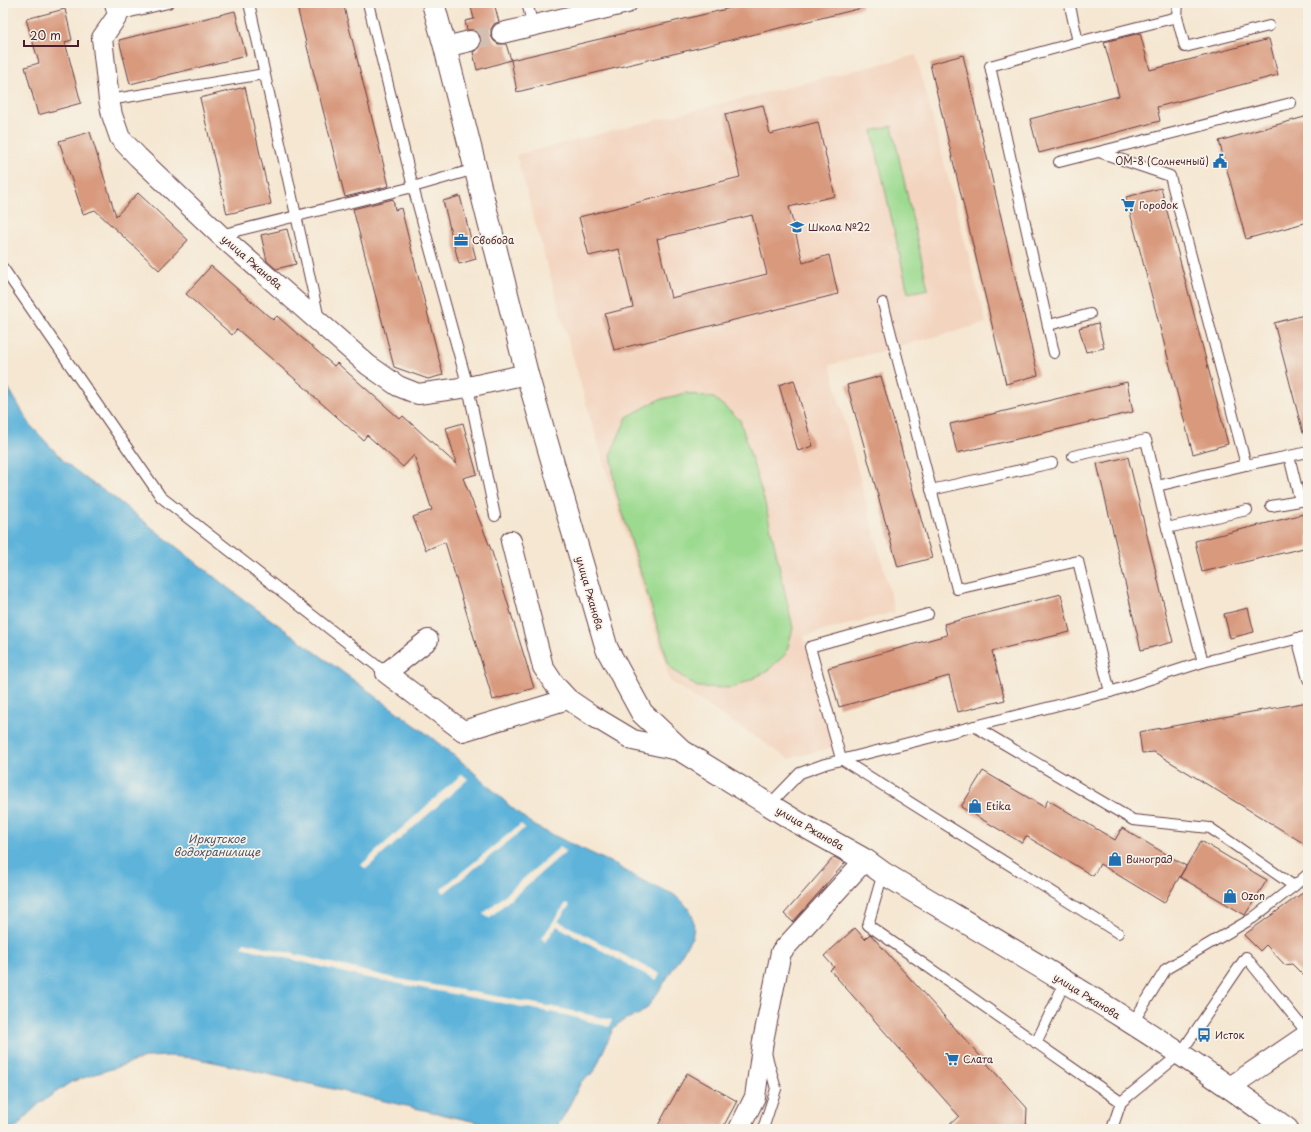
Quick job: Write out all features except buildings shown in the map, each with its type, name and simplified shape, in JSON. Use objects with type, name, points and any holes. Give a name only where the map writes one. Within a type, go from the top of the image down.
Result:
[{"type":"street","name":"улица Ржанова","points":[[433,3],[527,374],[607,649],[642,713],[682,751],[769,805],[865,860],[883,873],[1065,982],[1230,1087],[1287,1129]]},
{"type":"street","points":[[502,33],[627,3]]},
{"type":"street","name":"улица Ржанова","points":[[117,9],[102,38],[109,100],[120,138],[220,235],[319,320],[368,365],[398,386],[418,394],[468,387],[527,374]]},
{"type":"street","points":[[445,47],[470,41]]},
{"type":"street","points":[[511,541],[543,667],[555,685],[568,699],[633,740],[682,751]]},
{"type":"street","points":[[428,640],[386,673],[463,731],[568,699]]},
{"type":"street","points":[[739,1129],[755,1097],[763,1041],[781,952],[865,860]]},
{"type":"street","points":[[1230,1087],[1308,1034]]},
{"type":"lane","points":[[117,9],[168,3]]},
{"type":"lane","points":[[249,3],[319,320]]},
{"type":"lane","points":[[368,3],[413,187],[468,387],[495,516]]},
{"type":"lane","points":[[527,3],[533,26]]},
{"type":"lane","points":[[1178,3],[1177,17],[1185,47],[1269,26]]},
{"type":"lane","points":[[1070,6],[1078,42]]},
{"type":"lane","points":[[1054,354],[1049,325],[990,66],[1177,17]]},
{"type":"lane","points":[[109,100],[264,74]]},
{"type":"lane","points":[[1059,162],[1291,103]]},
{"type":"lane","points":[[1099,152],[1170,176],[1246,465]]},
{"type":"lane","points":[[220,235],[295,215],[413,187],[475,169]]},
{"type":"lane","points":[[3,268],[161,496],[386,673]]},
{"type":"lane","points":[[883,303],[957,589],[1078,561],[1110,692]]},
{"type":"lane","points":[[1049,325],[1090,314]]},
{"type":"lane","points":[[1073,456],[1146,440],[1167,528],[1203,662]]},
{"type":"lane","points":[[1157,486],[1308,452]]},
{"type":"lane","points":[[1271,506],[1304,500],[1289,456]]},
{"type":"lane","points":[[931,490],[1052,463]]},
{"type":"lane","points":[[1167,528],[1246,510]]},
{"type":"lane","points":[[928,614],[810,647],[841,759],[1118,933]]},
{"type":"lane","points":[[769,805],[800,773],[841,759],[1110,692],[1203,662],[1308,636]]},
{"type":"lane","points":[[1297,638],[1308,679]]},
{"type":"lane","points":[[974,726],[1133,820],[1210,828],[1294,886]]},
{"type":"lane","points":[[883,873],[868,925],[1121,1102]]},
{"type":"lane","points":[[1132,1024],[1166,969],[1253,918],[1308,874]]},
{"type":"lane","points":[[1112,1129],[1121,1102],[1180,1054],[1246,957],[1308,1034]]},
{"type":"lane","points":[[1036,1043],[1065,982]]},
{"type":"lane","points":[[762,1129],[776,1089],[763,1041]]},
{"type":"shaded area","points":[[916,55],[986,323],[830,365],[895,612],[804,636],[833,747],[789,759],[670,681],[590,417],[516,155]]},
{"type":"green space","points":[[892,126],[928,289],[908,293],[872,131]]},
{"type":"green space","points":[[686,393],[714,398],[740,420],[765,503],[793,628],[786,654],[766,672],[733,688],[697,687],[670,668],[615,488],[611,453],[627,417],[658,400]]},
{"type":"water","name":"Иркутское водохранилище","points":[[3,379],[31,426],[65,462],[89,481],[112,496],[232,591],[427,734],[468,767],[512,808],[536,827],[612,863],[643,881],[673,894],[683,902],[692,914],[694,928],[692,937],[661,988],[646,1009],[638,1015],[626,1019],[613,1029],[594,1072],[581,1082],[565,1114],[555,1129],[506,1129],[228,1065],[194,1058],[169,1056],[148,1057],[71,1082],[40,1103],[15,1129],[3,1129]]},
{"type":"pier","points":[[462,774],[468,779],[366,869],[361,865]]},
{"type":"pier","points":[[521,824],[525,828],[444,893],[441,889]]},
{"type":"pier","points":[[560,847],[566,851],[489,918],[483,914]]},
{"type":"pier","points":[[566,903],[570,905],[558,921],[660,974],[656,980],[557,926],[545,942],[542,938]]},
{"type":"pier","points":[[244,942],[393,978],[501,997],[612,1020],[609,1027],[566,1015],[358,976],[242,947]]},
{"type":"tunnel","points":[[470,41],[502,33]]},
{"type":"place","name":"ОМ-8 (Солнечный)","points":[[1220,161]]},
{"type":"place","name":"Городок","points":[[1128,205]]},
{"type":"place","name":"Школа №22","points":[[797,227]]},
{"type":"place","name":"Свобода","points":[[461,240]]},
{"type":"place","name":"Etika","points":[[975,806]]},
{"type":"place","name":"Виноград","points":[[1115,859]]},
{"type":"place","name":"Ozon","points":[[1230,896]]},
{"type":"place","name":"Исток","points":[[1204,1035]]},
{"type":"place","name":"Слата","points":[[952,1059]]}]
